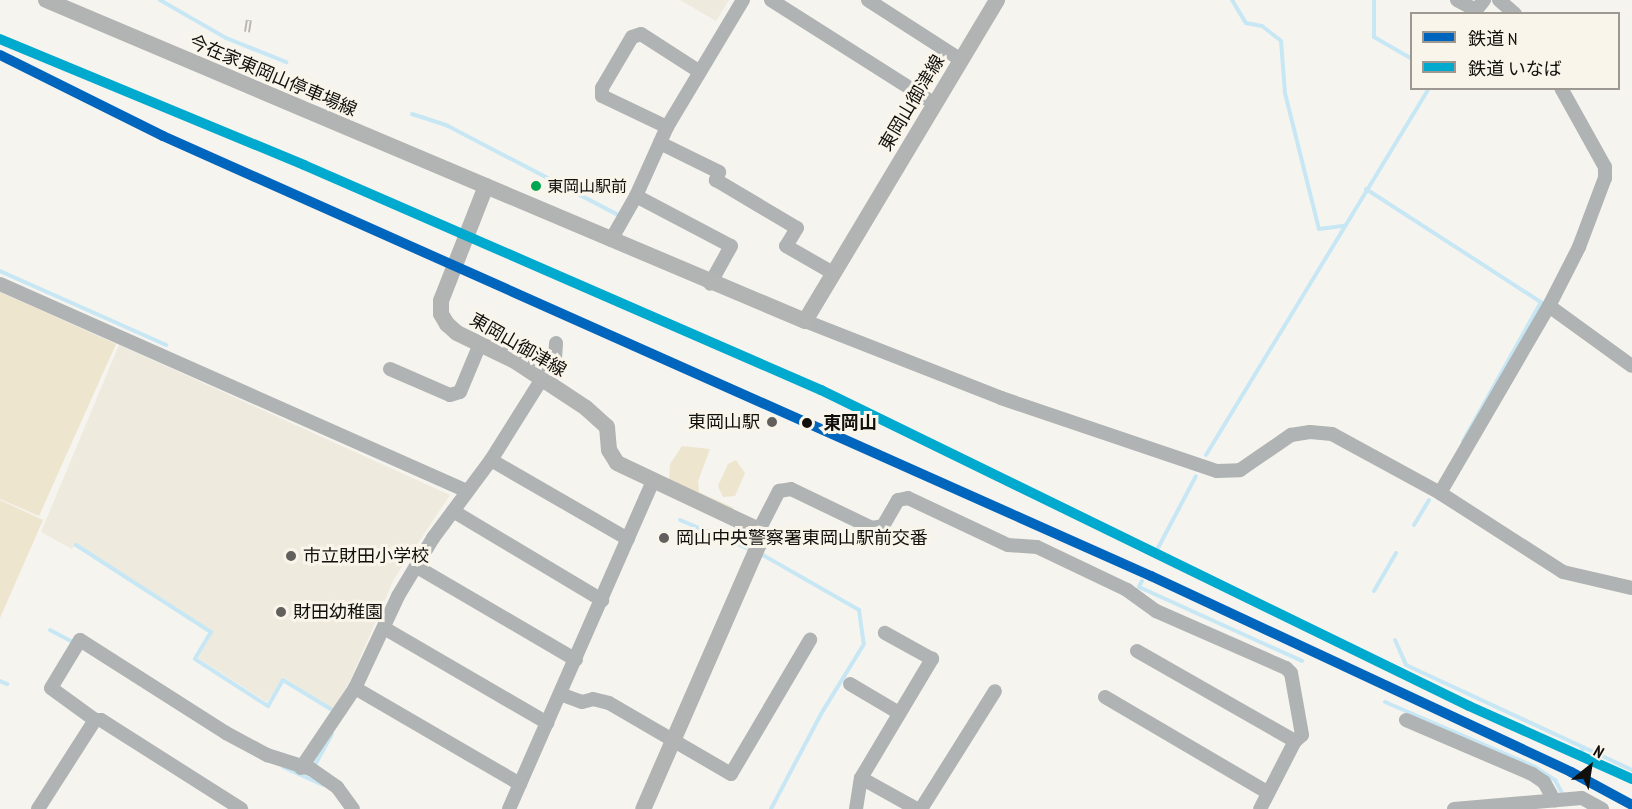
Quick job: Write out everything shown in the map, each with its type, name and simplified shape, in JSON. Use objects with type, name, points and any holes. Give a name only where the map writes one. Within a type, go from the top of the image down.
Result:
[{"type":"main road","name":"今在家東岡山停車場線","points":[[46,0],[486,186]]},
{"type":"main road","name":"東岡山御津線","points":[[805,321],[997,0]]},
{"type":"main road","points":[[486,186],[710,284],[805,321]]},
{"type":"main road","name":"東岡山御津線","points":[[486,186],[441,301],[441,314],[447,324],[515,361],[602,421],[607,427],[611,456],[617,463],[759,530]]},
{"type":"main road","points":[[643,809],[759,544],[759,530]]},
{"type":"street","points":[[611,240],[636,196],[667,128],[743,0]]},
{"type":"street","points":[[771,0],[935,104]]},
{"type":"street","points":[[868,0],[962,60]]},
{"type":"street","points":[[1457,0],[1476,10],[1484,0]]},
{"type":"street","points":[[1499,0],[1513,12]]},
{"type":"street","points":[[667,128],[602,96],[602,88],[632,37],[640,34],[700,72]]},
{"type":"street","points":[[1440,493],[1549,306],[1579,248],[1605,178],[1605,167],[1562,90]]},
{"type":"street","points":[[660,144],[719,171],[716,180],[797,228],[786,246],[832,273]]},
{"type":"street","points":[[636,196],[731,246],[710,284]]},
{"type":"street","points":[[0,284],[467,490]]},
{"type":"street","points":[[1549,306],[1632,366]]},
{"type":"street","points":[[805,321],[1001,398],[1231,473],[1257,460],[1282,439],[1300,433],[1323,433],[1346,440],[1440,493],[1563,572],[1632,588]]},
{"type":"street","points":[[301,768],[355,688],[398,596],[467,490],[491,460],[542,380],[555,358],[556,343]]},
{"type":"street","points":[[390,369],[450,395],[460,392],[480,344]]},
{"type":"street","points":[[491,460],[628,539]]},
{"type":"street","points":[[509,809],[653,481]]},
{"type":"street","points":[[759,530],[779,491],[791,489],[872,528],[883,526],[898,500],[908,498],[1008,545],[1037,548],[1127,590],[1156,611],[1286,669],[1291,673],[1302,735],[1295,741],[1260,809]]},
{"type":"street","points":[[453,511],[602,600]]},
{"type":"street","points":[[417,567],[576,660]]},
{"type":"street","points":[[384,628],[547,723]]},
{"type":"street","points":[[856,809],[860,782],[898,713],[932,659],[885,633]]},
{"type":"street","points":[[560,694],[582,702],[593,699],[609,703],[673,738],[731,774],[810,640]]},
{"type":"street","points":[[241,809],[101,720],[95,720],[51,688],[77,645],[226,733],[301,768],[311,769],[332,783],[353,809]]},
{"type":"street","points":[[1137,651],[1295,741]]},
{"type":"street","points":[[850,684],[898,713]]},
{"type":"street","points":[[355,688],[520,784]]},
{"type":"street","points":[[860,782],[919,809],[995,691]]},
{"type":"street","points":[[1105,697],[1268,792]]},
{"type":"street","points":[[38,809],[95,720]]},
{"type":"street","points":[[1406,720],[1532,774],[1544,782],[1556,800]]},
{"type":"street","points":[[1454,809],[1581,798],[1602,809]]},
{"type":"shaded area","points":[[680,0],[729,0],[716,21]]},
{"type":"shaded area","points":[[0,292],[116,344],[39,516],[0,499]]},
{"type":"shaded area","points":[[119,345],[450,495],[394,579],[350,681],[333,709],[283,677],[267,702],[198,658],[213,631],[76,543],[72,549],[41,532]]},
{"type":"shaded area","points":[[682,446],[710,449],[698,481],[699,492],[734,508],[731,510],[669,481],[670,464]]},
{"type":"shaded area","points":[[736,460],[745,473],[735,496],[723,497],[718,486],[728,464]]},
{"type":"shaded area","points":[[0,500],[43,520],[0,618]]},
{"type":"waterway","points":[[160,0],[226,38],[286,62]]},
{"type":"waterway","points":[[1232,0],[1246,23],[1262,26],[1281,41],[1285,93],[1319,229],[1345,226]]},
{"type":"waterway","points":[[1374,0],[1374,37],[1410,58]]},
{"type":"waterway","points":[[1206,455],[1428,90]]},
{"type":"waterway","points":[[412,114],[448,126],[620,216]]},
{"type":"waterway","points":[[1366,189],[1541,302],[1463,441]]},
{"type":"waterway","points":[[0,271],[166,345]]},
{"type":"waterway","points":[[1158,548],[1196,476]]},
{"type":"waterway","points":[[1414,525],[1429,500]]},
{"type":"waterway","points":[[680,520],[747,548]]},
{"type":"waterway","points":[[76,545],[211,632],[195,659],[268,706],[283,680],[334,711]]},
{"type":"waterway","points":[[1374,591],[1396,553]]},
{"type":"waterway","points":[[761,554],[859,610],[864,644],[821,714],[771,809]]},
{"type":"waterway","points":[[1142,581],[1139,587],[1302,661]]},
{"type":"waterway","points":[[50,630],[76,644]]},
{"type":"waterway","points":[[1395,640],[1406,665],[1632,770]]},
{"type":"waterway","points":[[0,681],[7,684]]},
{"type":"waterway","points":[[1385,702],[1535,767],[1555,780],[1564,797]]},
{"type":"waterway","points":[[316,763],[332,734]]},
{"type":"waterway","points":[[1582,747],[1583,757]]},
{"type":"waterway","points":[[283,767],[323,785]]},
{"type":"railway","points":[[247,32],[249,20]]},
{"type":"rail line","name":"いなば","points":[[0,39],[304,165],[821,390],[1469,706],[1632,779]]},
{"type":"rail line","name":"N","points":[[0,55],[163,136],[1151,576],[1571,772],[1632,805]]},
{"type":"place","name":"東岡山駅前","points":[[536,186]]},
{"type":"place","name":"東岡山駅","points":[[772,422]]},
{"type":"place","name":"東岡山","points":[[807,423]]},
{"type":"place","name":"岡山中央警察署東岡山駅前交番","points":[[664,538]]},
{"type":"place","name":"市立財田小学校","points":[[291,556]]},
{"type":"place","name":"財田幼稚園","points":[[281,612]]}]
